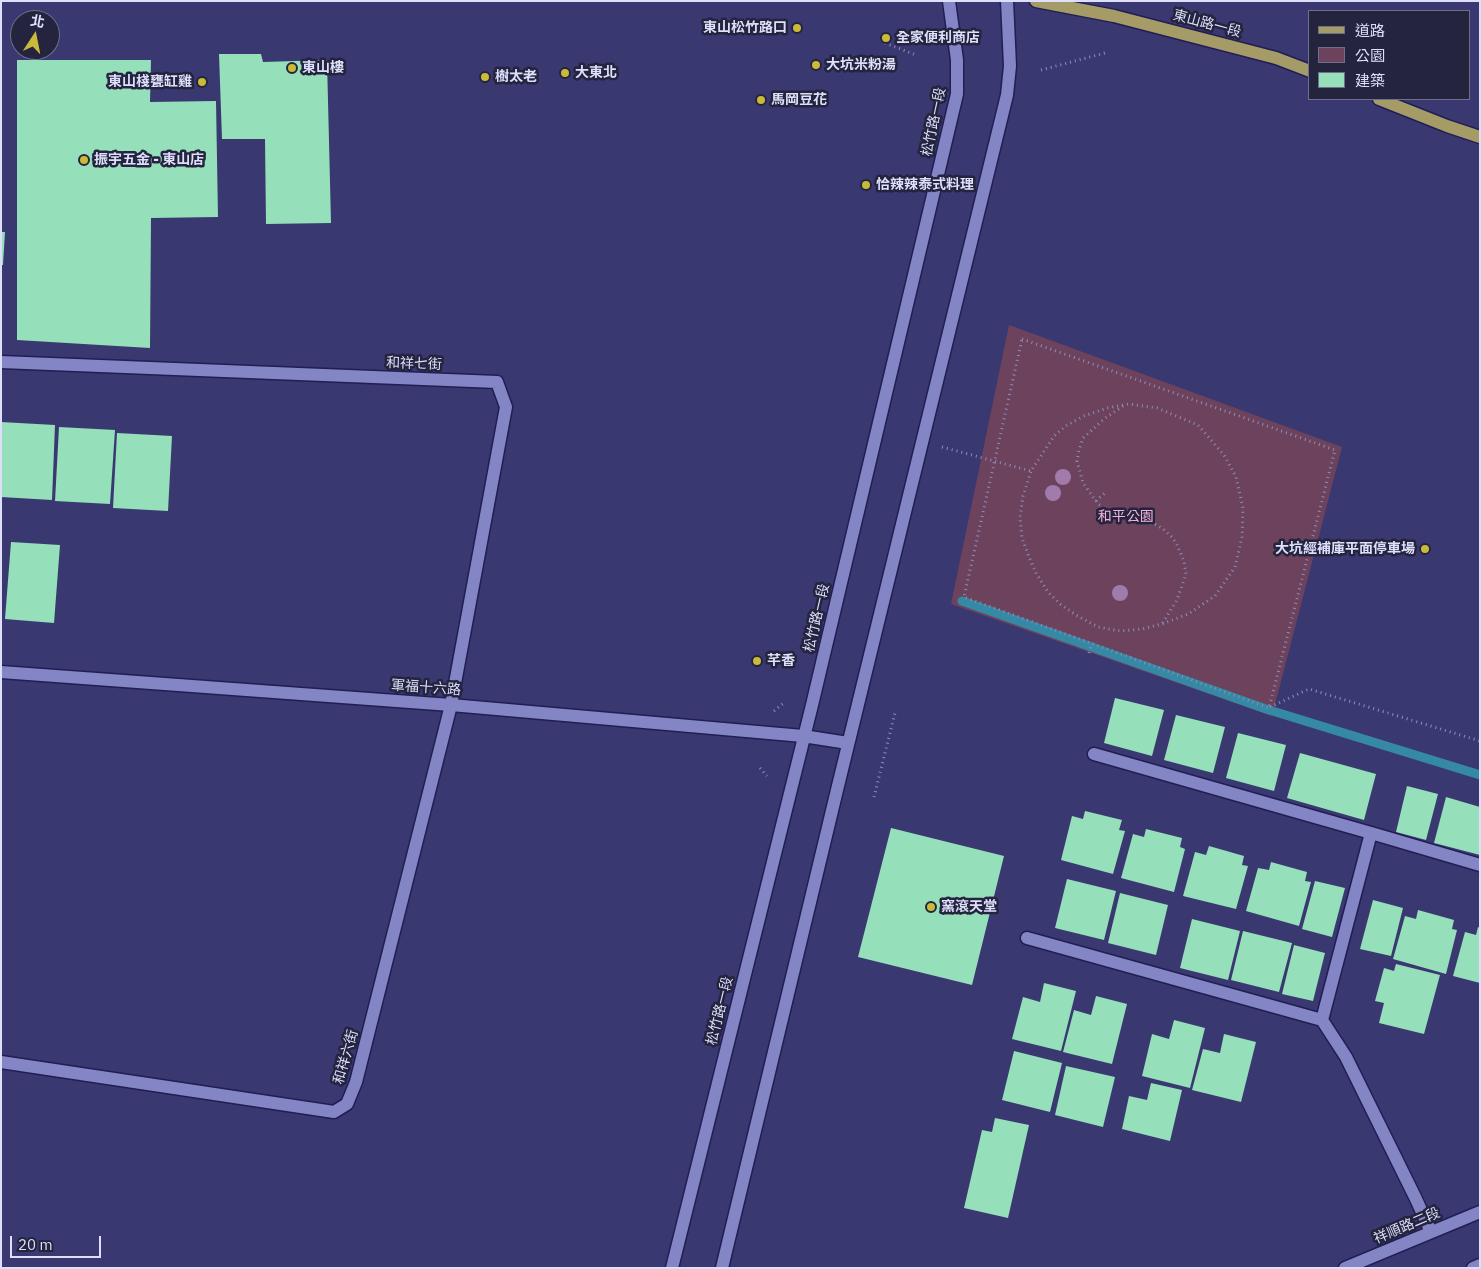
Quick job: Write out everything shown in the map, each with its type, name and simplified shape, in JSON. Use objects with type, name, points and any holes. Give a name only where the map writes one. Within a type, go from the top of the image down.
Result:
[{"type":"main road","name":"東山路一段","points":[[1036,1],[1114,16],[1276,58],[1308,70]]},
{"type":"main road","points":[[1382,100],[1480,137]]},
{"type":"street","name":"松竹路一段","points":[[672,1268],[803,736],[957,94],[957,60],[949,1]]},
{"type":"street","points":[[722,1268],[848,743],[1007,95],[1010,66],[1007,1]]},
{"type":"street","name":"和祥七街","points":[[1,362],[496,382],[506,406],[451,705]]},
{"type":"street","name":"軍福十六路","points":[[1,672],[451,705],[803,736],[848,743]]},
{"type":"street","name":"和祥六街","points":[[1,1062],[334,1112],[347,1104],[356,1082],[451,705]]},
{"type":"street","points":[[1094,754],[1480,865]]},
{"type":"street","points":[[1322,1020],[1371,833]]},
{"type":"street","points":[[1027,938],[1322,1020],[1346,1057],[1431,1232]]},
{"type":"street","name":"祥順路二段","points":[[1345,1268],[1480,1212]]},
{"type":"street","points":[[1473,1268],[1480,1265]]},
{"type":"path","points":[[885,43],[916,55]]},
{"type":"path","points":[[1041,70],[1105,53]]},
{"type":"path","points":[[1269,708],[1335,450],[1022,339],[964,597],[1269,708],[1309,689],[1480,741]]},
{"type":"path","points":[[1125,404],[1104,419],[1083,438],[1078,450],[1077,461],[1084,483],[1096,501],[1108,510],[1126,518],[1155,524],[1163,528],[1178,545],[1184,561],[1186,574],[1177,600],[1162,624]]},
{"type":"path","points":[[1125,404],[1157,408],[1198,425],[1224,455],[1236,477],[1243,508],[1242,537],[1236,567],[1215,596],[1188,614],[1142,629],[1120,631],[1098,628],[1076,616],[1060,604],[1048,592],[1036,573],[1022,538],[1020,518],[1023,496],[1031,471],[1054,436],[1067,425],[1084,416],[1107,408],[1125,404]]},
{"type":"path","points":[[922,442],[1031,471]]},
{"type":"path","points":[[1096,501],[1107,491]]},
{"type":"path","points":[[1089,652],[1092,644]]},
{"type":"path","points":[[774,711],[785,702]]},
{"type":"path","points":[[874,797],[896,712]]},
{"type":"path","points":[[760,768],[766,776]]},
{"type":"green space","name":"和平公園","points":[[1009,325],[1342,447],[1272,716],[951,604]]},
{"type":"building","points":[[219,54],[261,54],[263,62],[327,60],[331,223],[266,224],[265,139],[222,139]]},
{"type":"building","name":"振宇五金 - 東山店","points":[[17,60],[151,60],[150,102],[216,101],[218,217],[151,218],[150,348],[17,340]]},
{"type":"building","points":[[1,232],[5,232],[3,265],[1,265]]},
{"type":"building","points":[[1,422],[55,425],[52,500],[1,497]]},
{"type":"building","points":[[59,427],[115,430],[110,504],[55,501]]},
{"type":"building","points":[[117,433],[172,436],[168,511],[113,508]]},
{"type":"building","points":[[11,542],[60,545],[54,623],[5,619]]},
{"type":"building","points":[[1115,698],[1164,710],[1152,756],[1104,743]]},
{"type":"building","points":[[1176,715],[1225,727],[1213,773],[1164,760]]},
{"type":"building","points":[[1238,733],[1286,745],[1274,791],[1226,778]]},
{"type":"building","points":[[1300,753],[1376,774],[1364,820],[1287,798]]},
{"type":"building","points":[[1407,786],[1438,794],[1426,840],[1396,832]]},
{"type":"building","points":[[1446,797],[1480,807],[1480,855],[1434,843]]},
{"type":"building","points":[[1085,811],[1122,820],[1119,830],[1125,831],[1113,874],[1061,860],[1072,816],[1083,819]]},
{"type":"building","name":"窯滾天堂","points":[[891,828],[1004,856],[972,985],[858,957]]},
{"type":"building","points":[[1146,829],[1182,838],[1180,847],[1185,849],[1174,892],[1121,878],[1133,834],[1144,837]]},
{"type":"building","points":[[1209,846],[1244,856],[1242,865],[1248,866],[1236,909],[1183,896],[1195,852],[1206,855]]},
{"type":"building","points":[[1271,862],[1307,872],[1305,881],[1311,882],[1299,926],[1246,911],[1258,868],[1269,870]]},
{"type":"building","points":[[1067,879],[1116,891],[1104,940],[1055,928]]},
{"type":"building","points":[[1315,881],[1345,888],[1332,937],[1302,929]]},
{"type":"building","points":[[1120,893],[1168,905],[1156,955],[1108,943]]},
{"type":"building","points":[[1373,900],[1403,908],[1391,956],[1360,949]]},
{"type":"building","points":[[1418,910],[1454,920],[1452,929],[1457,930],[1446,974],[1393,959],[1405,916],[1416,919]]},
{"type":"building","points":[[1192,919],[1240,931],[1228,980],[1180,968]]},
{"type":"building","points":[[1478,927],[1480,928],[1480,983],[1453,976],[1465,932],[1476,935]]},
{"type":"building","points":[[1243,931],[1292,943],[1279,992],[1231,980]]},
{"type":"building","points":[[1294,945],[1325,953],[1313,1001],[1282,994]]},
{"type":"building","points":[[1396,964],[1440,975],[1424,1034],[1379,1023],[1384,1003],[1375,1001],[1384,968],[1394,971]]},
{"type":"building","points":[[1044,983],[1076,991],[1061,1051],[1012,1039],[1023,997],[1040,1002]]},
{"type":"building","points":[[1096,996],[1127,1004],[1112,1064],[1063,1052],[1074,1010],[1091,1015]]},
{"type":"building","points":[[1174,1020],[1205,1028],[1190,1088],[1142,1076],[1152,1034],[1169,1039]]},
{"type":"building","points":[[1224,1034],[1256,1042],[1241,1102],[1192,1090],[1203,1049],[1220,1053]]},
{"type":"building","points":[[1014,1051],[1062,1063],[1050,1112],[1002,1100]]},
{"type":"building","points":[[1066,1066],[1115,1077],[1103,1127],[1055,1115]]},
{"type":"building","points":[[1151,1083],[1182,1090],[1170,1141],[1122,1129],[1129,1096],[1147,1100]]},
{"type":"building","points":[[995,1118],[1029,1125],[1008,1218],[964,1208],[982,1130],[992,1132]]},
{"type":"waterway","points":[[962,601],[1266,709],[1480,775]]},
{"type":"place","name":"東山松竹路口","points":[[797,28]]},
{"type":"place","name":"全家便利商店","points":[[886,38]]},
{"type":"place","name":"大坑米粉湯","points":[[816,65]]},
{"type":"place","name":"東山樓","points":[[292,68]]},
{"type":"place","name":"大東北","points":[[565,73]]},
{"type":"place","name":"樹太老","points":[[485,77]]},
{"type":"place","name":"東山棧甕缸雞","points":[[202,82]]},
{"type":"place","name":"馬岡豆花","points":[[761,100]]},
{"type":"place","name":"振宇五金 - 東山店","points":[[84,160]]},
{"type":"place","name":"恰辣辣泰式料理","points":[[866,185]]},
{"type":"place","name":"大坑經補庫平面停車場","points":[[1425,549]]},
{"type":"place","name":"芊香","points":[[757,661]]},
{"type":"place","name":"窯滾天堂","points":[[931,907]]}]
